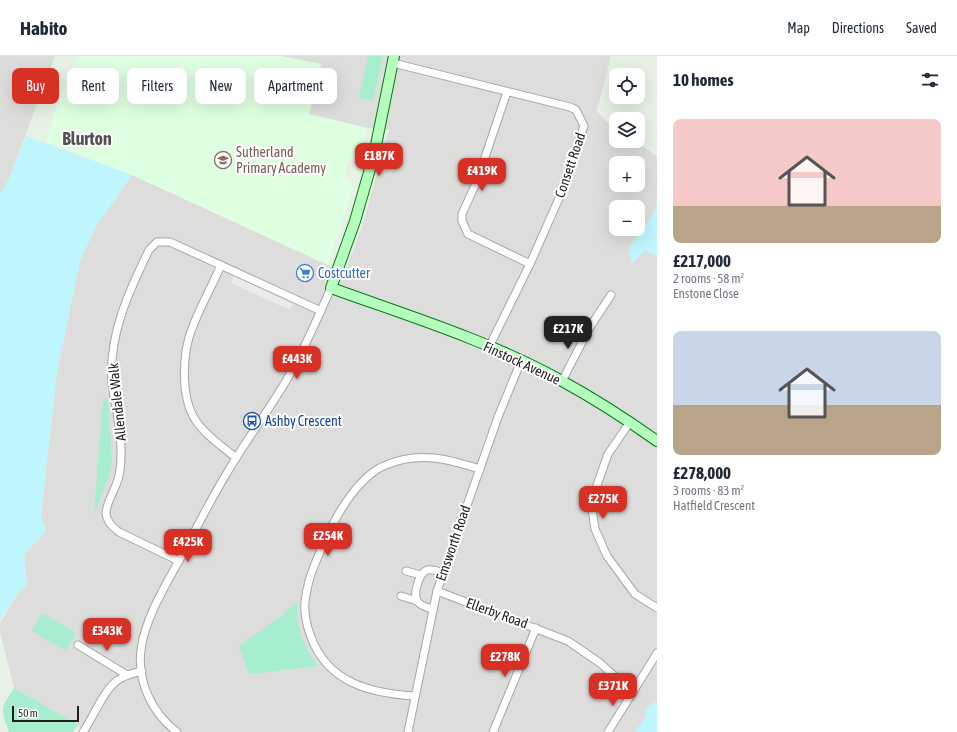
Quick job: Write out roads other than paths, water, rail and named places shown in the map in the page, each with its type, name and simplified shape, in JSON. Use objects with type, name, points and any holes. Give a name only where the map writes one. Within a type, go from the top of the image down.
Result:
[{"type":"street","name":"Consett Road","points":[[394,60],[507,92],[570,107],[576,110],[584,126],[564,187],[530,264],[489,347]]},
{"type":"street","points":[[178,732],[162,718],[152,705],[144,687],[141,650],[144,634],[179,561],[236,458],[289,376],[321,311],[331,288],[355,221],[374,155],[394,60]]},
{"type":"street","points":[[507,92],[477,180],[462,214],[462,221],[468,234],[530,264]]},
{"type":"street","name":"Allendale Walk","points":[[179,561],[111,527],[106,518],[105,510],[117,484],[121,455],[120,426],[112,384],[112,356],[120,317],[140,269],[152,246],[157,242],[170,242],[321,311]]},
{"type":"street","points":[[220,265],[192,328],[186,360],[186,395],[196,421],[210,437],[236,458]]},
{"type":"street","name":"Finstock Avenue","points":[[331,288],[489,347],[562,380],[630,422],[657,441]]},
{"type":"street","points":[[562,380],[590,327],[611,295]]},
{"type":"street","name":"Emsworth Road","points":[[408,732],[414,696],[437,590],[498,417],[521,361]]},
{"type":"street","points":[[630,422],[608,454],[591,502],[592,509],[595,529],[607,556],[635,594],[657,608]]},
{"type":"street","points":[[414,696],[391,694],[357,685],[338,676],[330,668],[318,652],[307,627],[305,597],[309,579],[334,520],[348,497],[384,465],[407,459],[441,458],[480,470]]},
{"type":"street","points":[[432,609],[423,606],[415,595],[421,575],[425,571],[432,570],[443,572]]},
{"type":"street","points":[[406,571],[421,575]]},
{"type":"street","name":"Ellerby Road","points":[[437,590],[568,641],[600,663],[633,693]]},
{"type":"street","points":[[401,596],[418,601]]},
{"type":"street","points":[[493,732],[536,628]]},
{"type":"street","points":[[78,645],[127,675]]},
{"type":"street","points":[[608,732],[657,653]]},
{"type":"street","points":[[83,732],[108,691],[117,680],[127,675],[142,671]]},
{"type":"place","name":"Sutherland Primary Academy","points":[[223,160]]},
{"type":"place","name":"Costcutter","points":[[305,273]]},
{"type":"place","name":"Ashby Crescent","points":[[252,421]]},
{"type":"district","name":"Blurton","points":[[87,139]]}]
